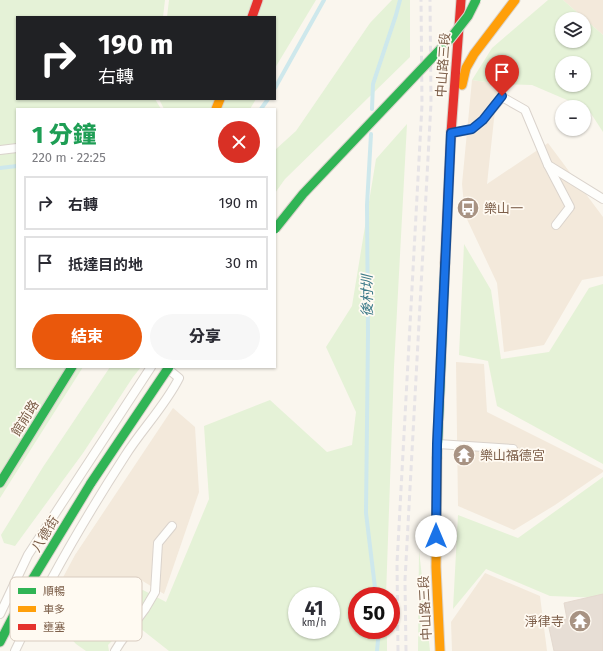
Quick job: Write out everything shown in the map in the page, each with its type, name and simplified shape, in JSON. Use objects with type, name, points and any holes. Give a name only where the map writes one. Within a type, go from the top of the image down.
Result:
[{"type":"street","points":[[252,16],[258,0]]},
{"type":"street","name":"中山路三段","points":[[440,651],[436,567],[437,444],[451,133],[461,0]]},
{"type":"street","points":[[276,228],[303,194],[415,78],[450,39],[468,16],[476,0]]},
{"type":"street","name":"中山路三段","points":[[451,133],[466,68],[474,54],[488,38],[515,0]]},
{"type":"street","points":[[488,38],[520,9]]},
{"type":"street","name":"館前路","points":[[0,483],[71,368]]},
{"type":"street","name":"八德街","points":[[34,577],[91,484],[168,368]]},
{"type":"street","name":"八德街","points":[[0,642],[10,622]]},
{"type":"street","name":"八德街","points":[[1,651],[10,629]]},
{"type":"lane","points":[[451,133],[472,129],[483,120],[502,96],[526,110],[548,165],[570,207],[556,226]]},
{"type":"lane","points":[[0,150],[16,148]]},
{"type":"lane","points":[[548,165],[603,199]]},
{"type":"lane","points":[[18,577],[28,555],[150,368]]},
{"type":"lane","points":[[53,577],[126,454],[172,391],[179,378],[167,368]]},
{"type":"lane","points":[[437,444],[513,449]]},
{"type":"lane","points":[[142,613],[155,592],[158,543],[172,526]]},
{"type":"lane","points":[[0,614],[10,593]]},
{"type":"lane","points":[[15,651],[20,641]]},
{"type":"lane","points":[[116,651],[121,641]]},
{"type":"shaded area","points":[[563,0],[603,0],[603,35],[591,24],[591,12],[577,12]]},
{"type":"shaded area","points":[[472,80],[500,84],[494,119],[487,184],[548,143],[603,217],[603,276],[582,280],[544,345],[504,352],[497,283],[465,215],[462,184]]},
{"type":"shaded area","points":[[456,362],[484,364],[487,412],[603,470],[603,472],[555,505],[514,530],[458,506]]},
{"type":"shaded area","points":[[173,408],[195,427],[199,492],[164,594],[142,581],[142,577],[63,577],[75,555]]},
{"type":"shaded area","points":[[485,573],[540,596],[547,651],[452,651],[451,622]]},
{"type":"green space","points":[[0,0],[165,0],[163,16],[16,16],[16,100],[156,100],[160,108],[16,108],[16,368],[82,368],[0,498]]},
{"type":"green space","points":[[169,0],[316,0],[276,66],[276,16],[167,16]]},
{"type":"green space","points":[[392,0],[410,0],[410,57],[285,179],[276,192],[276,149],[296,131],[370,23]]},
{"type":"green space","points":[[548,0],[563,0],[577,12],[555,12],[555,48],[591,48],[591,24],[603,35],[603,132],[591,114],[591,100],[567,100],[532,85],[500,84],[472,80],[492,48]]},
{"type":"green space","points":[[160,100],[255,100],[251,108],[164,108]]},
{"type":"green space","points":[[407,124],[394,367],[386,587],[348,587],[348,639],[387,639],[387,651],[169,651],[142,630],[142,590],[166,602],[209,499],[204,426],[270,400],[327,452],[352,445],[356,412],[326,347],[352,306],[376,159]]},
{"type":"green space","points":[[464,244],[491,290],[501,359],[549,352],[589,288],[603,284],[603,464],[497,406],[488,361],[459,355]]},
{"type":"green space","points":[[109,368],[140,368],[83,453],[15,546],[4,543],[1,535],[43,467]]},
{"type":"green space","points":[[603,477],[603,598],[550,596],[486,569],[453,609],[458,515],[518,538]]},
{"type":"green space","points":[[419,550],[430,651],[418,651]]},
{"type":"green space","points":[[73,641],[112,641],[108,645],[109,651],[86,651]]},
{"type":"building","name":"淨律寺","points":[[603,594],[603,651],[554,651],[548,623],[567,619],[564,603]]},
{"type":"waterway","points":[[276,86],[324,0]]},
{"type":"waterway","name":"後村圳","points":[[372,109],[373,84],[400,0]]},
{"type":"waterway","points":[[262,108],[267,100]]},
{"type":"waterway","name":"後村圳","points":[[371,134],[367,205],[368,334],[366,513],[375,587]]},
{"type":"waterway","points":[[0,168],[16,166]]},
{"type":"waterway","name":"後村圳","points":[[377,651],[378,639]]},
{"type":"railway","points":[[398,651],[397,563],[422,105],[421,0]]},
{"type":"railway","points":[[406,651],[405,580],[431,103],[430,0]]},
{"type":"traffic: fast","points":[[276,228],[303,194],[450,39],[468,16],[476,0]]},
{"type":"traffic: fast","points":[[437,458],[445,263]]},
{"type":"traffic: fast","points":[[0,483],[71,368]]},
{"type":"traffic: fast","points":[[91,483],[168,368]]},
{"type":"traffic: fast","points":[[34,577],[91,483]]},
{"type":"traffic: fast","points":[[0,642],[10,623]]},
{"type":"traffic: slow","points":[[462,85],[466,68],[474,54],[515,0]]},
{"type":"traffic: slow","points":[[216,108],[220,100]]},
{"type":"traffic: slow","points":[[437,458],[436,567],[440,651]]},
{"type":"traffic: jam","points":[[252,16],[258,0]]},
{"type":"traffic: jam","points":[[445,263],[451,133],[461,0]]},
{"type":"place","name":"樂山一","points":[[468,208]]},
{"type":"place","name":"樂山福德宮","points":[[464,455]]},
{"type":"place","name":"淨律寺","points":[[580,621]]},
{"type":"route","points":[[436,536],[437,444],[451,133],[472,129],[483,120],[502,96]]}]
